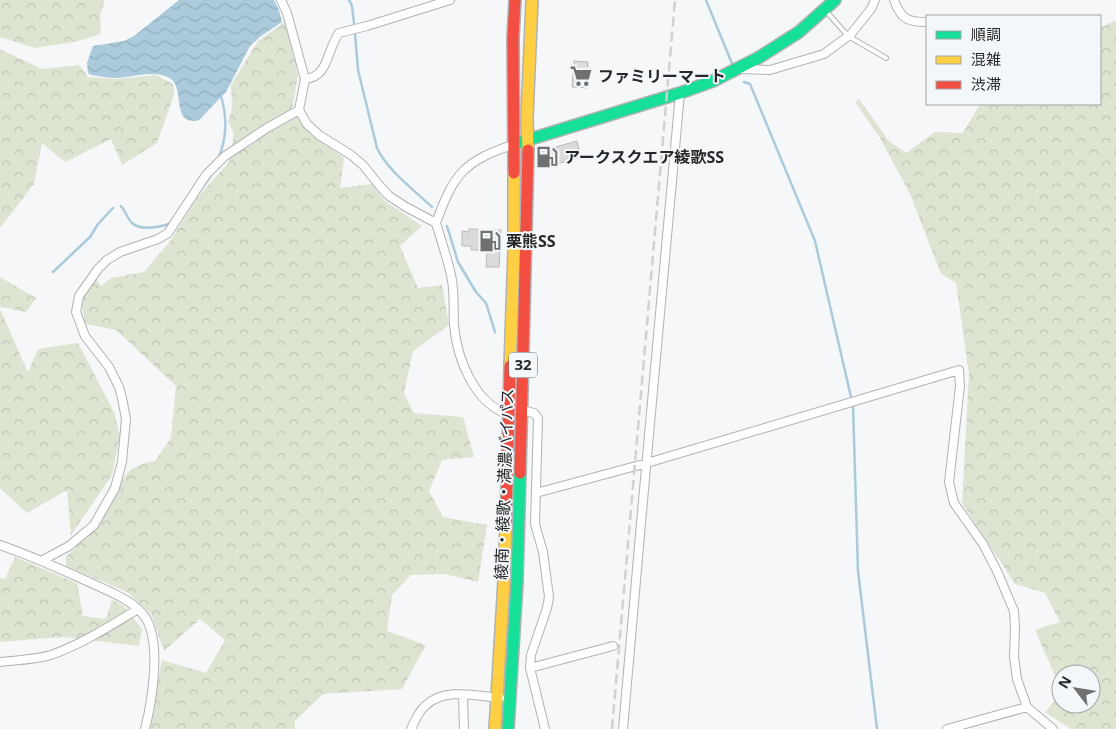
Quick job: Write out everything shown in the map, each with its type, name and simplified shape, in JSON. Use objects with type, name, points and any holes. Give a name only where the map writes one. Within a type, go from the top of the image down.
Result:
[{"type":"main road","name":"綾南・綾歌・満濃バイパス","points":[[495,729],[504,582],[514,250],[513,38],[515,0]]},
{"type":"main road","name":"綾南・綾歌・満濃バイパス","points":[[508,729],[517,582],[527,118],[532,0]]},
{"type":"main road","points":[[515,144],[713,81],[738,69],[799,32],[835,0]]},
{"type":"street","points":[[280,0],[287,13],[305,79],[299,110],[307,124],[319,135],[363,164],[378,185],[389,196],[436,223]]},
{"type":"street","points":[[305,79],[314,78],[322,71],[339,32],[367,26],[450,0]]},
{"type":"street","points":[[738,69],[770,70],[824,54],[848,36],[871,9],[875,0]]},
{"type":"street","points":[[894,0],[902,16],[907,20],[926,22]]},
{"type":"street","points":[[623,729],[661,288],[680,93]]},
{"type":"street","points":[[43,560],[69,546],[94,525],[115,488],[122,462],[126,418],[122,398],[109,367],[85,336],[78,322],[76,312],[79,296],[107,260],[120,252],[158,239],[168,233],[206,175],[225,156],[267,128],[299,110]]},
{"type":"street","points":[[509,415],[500,412],[486,401],[477,390],[464,367],[454,327],[452,276],[436,223],[445,197],[453,182],[461,173],[483,156],[515,144]]},
{"type":"street","points":[[536,493],[647,463],[959,370],[960,386],[949,482],[951,492],[954,503],[983,544],[1014,611],[1014,657],[1017,679],[1027,707],[1053,729]]},
{"type":"street","points":[[522,410],[534,413],[538,418],[535,524],[543,552],[549,597],[532,654],[530,668],[543,729]]},
{"type":"street","points":[[0,545],[43,560],[114,593],[134,605],[146,618],[154,648],[155,660],[149,714],[145,729]]},
{"type":"street","points":[[0,662],[34,659],[51,654],[100,632],[138,609]]},
{"type":"street","points":[[530,668],[612,646]]},
{"type":"street","points":[[410,729],[422,709],[433,700],[444,696],[463,695],[511,698]]},
{"type":"street","points":[[463,695],[464,729]]},
{"type":"street","points":[[947,729],[1027,707]]},
{"type":"lane","points":[[824,10],[848,36],[886,58]]},
{"type":"green space","points":[[0,0],[105,0],[100,15],[101,34],[75,42],[35,48],[0,37]]},
{"type":"green space","points":[[1116,20],[1116,729],[1071,729],[1045,712],[1051,705],[1051,714],[1101,714],[1101,664],[1051,664],[1051,667],[1035,630],[1060,622],[1045,593],[1015,584],[962,503],[969,374],[956,283],[941,274],[910,194],[880,138],[855,102],[859,99],[889,141],[906,153],[935,132],[963,133],[979,105],[1101,105],[1101,28]]},
{"type":"green space","points":[[285,22],[298,75],[292,109],[314,136],[344,158],[340,188],[372,184],[385,201],[422,226],[400,246],[418,288],[442,285],[449,325],[413,351],[404,393],[414,413],[463,417],[474,457],[442,460],[429,491],[443,517],[487,525],[478,582],[445,574],[411,575],[392,595],[387,631],[426,645],[402,689],[323,694],[295,721],[295,729],[149,729],[162,660],[206,673],[225,640],[200,619],[164,651],[151,614],[127,592],[66,566],[66,557],[101,520],[122,480],[134,468],[155,461],[171,438],[176,386],[116,330],[85,324],[81,300],[94,276],[101,286],[111,278],[144,272],[171,240],[197,198],[229,162],[234,134],[228,121],[232,109],[231,85],[258,41]]},
{"type":"green space","points":[[0,49],[42,69],[79,65],[88,77],[117,79],[156,75],[173,84],[174,95],[157,143],[122,165],[111,139],[65,162],[42,143],[34,184],[0,228]]},
{"type":"green space","points":[[0,277],[36,298],[26,312],[0,307]]},
{"type":"green space","points":[[0,309],[28,372],[38,349],[78,343],[114,412],[120,436],[112,475],[71,535],[67,490],[27,513],[0,488]]},
{"type":"green space","points":[[15,557],[77,583],[83,616],[106,619],[112,600],[123,605],[142,629],[139,646],[63,637],[0,642],[0,578],[5,579]]},
{"type":"water","points":[[179,0],[274,0],[282,22],[250,46],[226,92],[199,120],[190,121],[185,118],[175,84],[165,76],[145,74],[115,78],[88,73],[87,63],[93,46],[124,41],[134,36]]},
{"type":"building","points":[[574,61],[588,62],[587,88],[572,87]]},
{"type":"building","points":[[577,141],[581,157],[543,168],[542,151]]},
{"type":"building","points":[[469,229],[501,230],[499,267],[486,267],[487,250],[471,250],[471,246],[462,246],[462,231],[469,232]]},
{"type":"waterway","points":[[349,0],[352,6],[354,23]]},
{"type":"waterway","points":[[706,0],[733,66]]},
{"type":"waterway","points":[[355,33],[358,70],[377,148],[394,172],[432,207]]},
{"type":"waterway","points":[[744,82],[750,84],[815,241],[851,397]]},
{"type":"waterway","points":[[219,157],[224,142],[225,126],[221,96]]},
{"type":"waterway","points":[[199,192],[210,177]]},
{"type":"waterway","points":[[121,206],[131,221],[140,227],[151,228],[171,223]]},
{"type":"waterway","points":[[53,272],[90,237],[98,224],[113,208]]},
{"type":"waterway","points":[[447,226],[458,262],[476,292],[486,303],[495,332]]},
{"type":"waterway","points":[[853,406],[858,571],[877,729]]},
{"type":"railway","points":[[612,729],[675,0]]},
{"type":"traffic: fast","points":[[521,142],[713,81],[758,58],[799,32],[835,0]]},
{"type":"traffic: fast","points":[[508,729],[517,582],[520,473]]},
{"type":"traffic: slow","points":[[528,150],[527,118],[532,0]]},
{"type":"traffic: slow","points":[[510,366],[514,250],[514,173]]},
{"type":"traffic: slow","points":[[495,729],[506,522]]},
{"type":"traffic: jam","points":[[514,173],[513,38],[515,0]]},
{"type":"traffic: jam","points":[[520,473],[528,150]]},
{"type":"traffic: jam","points":[[506,522],[510,366]]},
{"type":"place","name":"ファミリーマート","points":[[581,76]]},
{"type":"place","name":"アークスクエア綾歌SS","points":[[547,157]]},
{"type":"place","name":"栗熊SS","points":[[490,241]]}]
